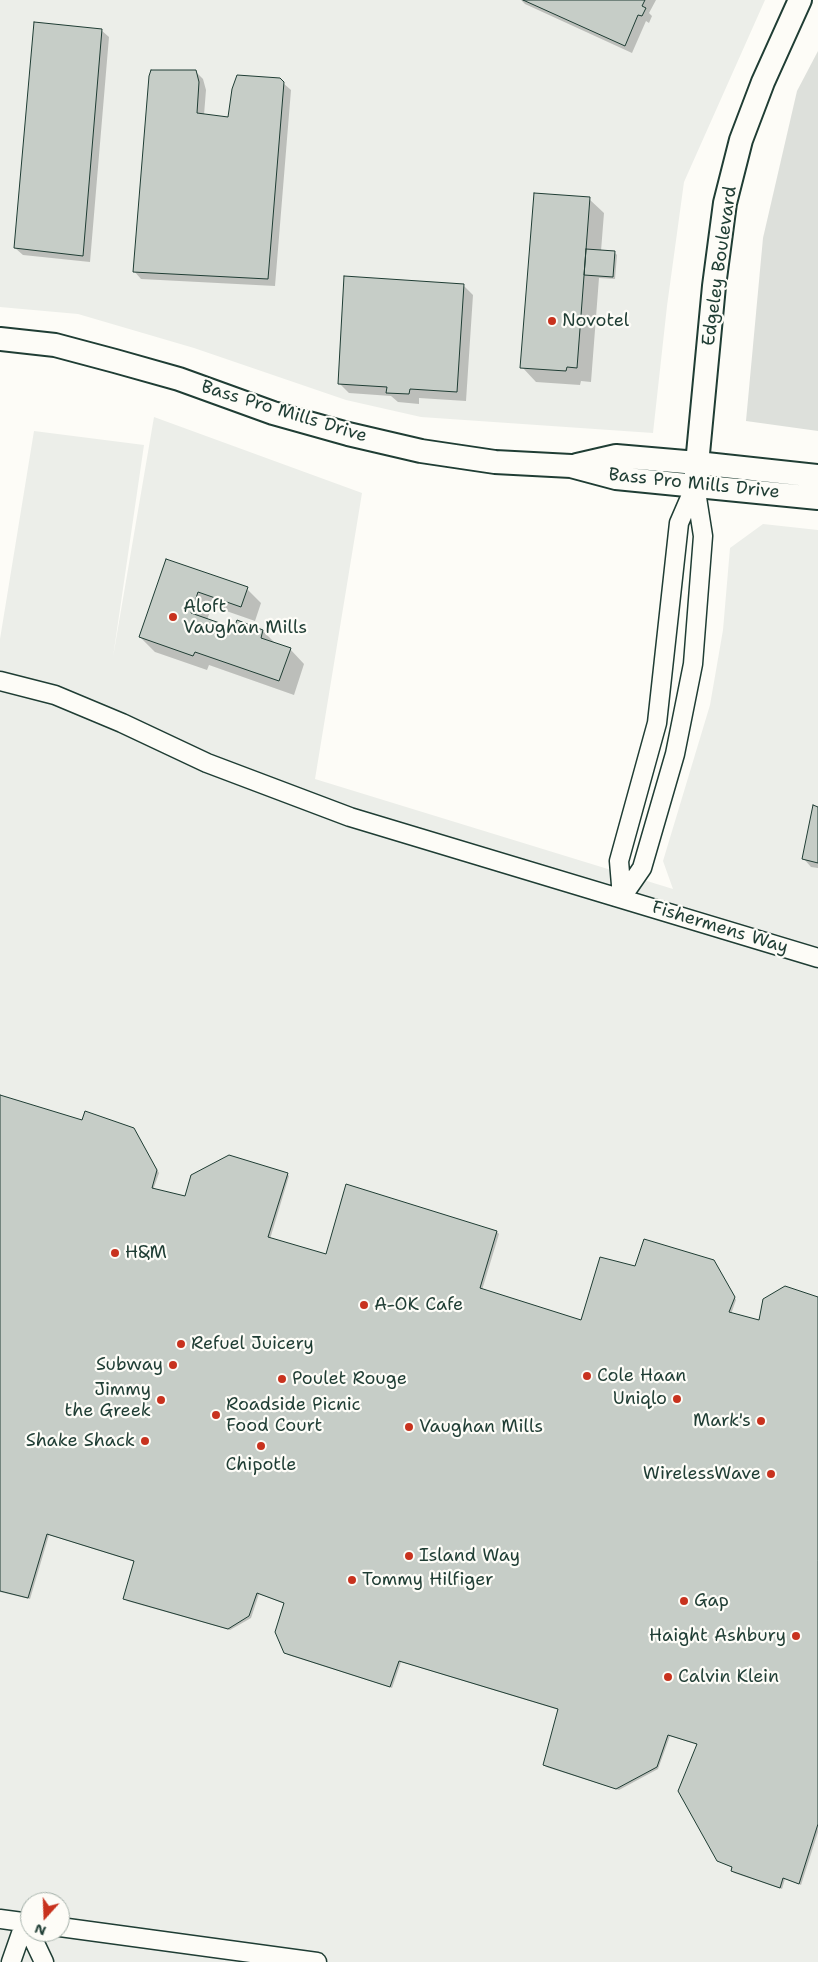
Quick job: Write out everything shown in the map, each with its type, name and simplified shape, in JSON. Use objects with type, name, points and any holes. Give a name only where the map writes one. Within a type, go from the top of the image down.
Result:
[{"type":"street","name":"Edgeley Boulevard","points":[[695,485],[714,286],[725,203],[741,140],[762,82],[800,0]]},
{"type":"street","name":"Bass Pro Mills Drive","points":[[0,339],[55,345],[180,379],[273,413],[348,434],[421,451],[495,462],[571,466],[616,478],[818,498]]},
{"type":"street","name":"Bass Pro Mills Drive","points":[[571,466],[616,456],[818,476]]},
{"type":"street","points":[[622,897],[619,860],[657,723],[679,523],[695,485]]},
{"type":"street","points":[[622,897],[642,868],[675,754],[693,664],[703,536],[695,485]]},
{"type":"street","name":"Fishermens Way","points":[[0,681],[54,694],[122,723],[207,764],[350,816],[818,958]]},
{"type":"street","points":[[0,1920],[20,1922]]},
{"type":"street","points":[[70,1928],[317,1962]]},
{"type":"street","points":[[11,1962],[20,1941]]},
{"type":"street","points":[[36,1942],[44,1962]]},
{"type":"shaded area","points":[[0,0],[765,0],[684,182],[667,306],[653,433],[421,417],[346,400],[194,348],[78,314],[0,307]]},
{"type":"shaded area","points":[[818,51],[818,431],[746,421],[763,238],[797,91]]},
{"type":"shaded area","points":[[154,417],[362,493],[315,779],[673,889],[663,861],[710,705],[723,630],[730,548],[763,524],[818,530],[818,1962],[0,1962],[0,639],[34,431],[144,445],[113,657]]},
{"type":"building","points":[[523,0],[645,0],[642,6],[646,8],[642,16],[638,15],[625,46]]},
{"type":"building","points":[[34,22],[102,29],[83,256],[14,248]]},
{"type":"building","points":[[151,70],[196,70],[199,82],[197,113],[228,117],[232,89],[237,75],[280,78],[284,82],[268,279],[133,272]]},
{"type":"building","name":"Novotel","points":[[534,193],[590,197],[577,368],[567,367],[566,371],[520,368]]},
{"type":"building","points":[[586,249],[615,251],[613,277],[584,275]]},
{"type":"building","points":[[344,276],[464,284],[457,392],[410,389],[409,394],[386,393],[387,387],[338,384]]},
{"type":"building","name":"Aloft Vaughan Mills","points":[[166,559],[248,587],[241,607],[198,592],[191,613],[234,628],[237,620],[263,630],[261,638],[291,648],[279,681],[195,652],[193,656],[139,637]]},
{"type":"building","points":[[813,805],[818,807],[818,863],[802,859]]},
{"type":"building","name":"Vaughan Mills","points":[[0,1095],[82,1120],[85,1111],[134,1128],[157,1170],[152,1188],[185,1196],[191,1175],[229,1155],[288,1173],[268,1237],[326,1254],[346,1184],[497,1231],[480,1288],[581,1320],[600,1257],[635,1266],[644,1239],[714,1260],[735,1297],[729,1312],[759,1320],[763,1299],[785,1286],[818,1297],[818,1824],[799,1884],[783,1878],[780,1888],[731,1871],[732,1867],[717,1861],[678,1791],[697,1744],[668,1735],[657,1767],[616,1789],[543,1765],[558,1709],[399,1661],[390,1687],[284,1653],[275,1632],[284,1603],[257,1593],[249,1616],[228,1629],[123,1599],[134,1561],[47,1534],[28,1598],[0,1591]]},
{"type":"place","name":"Novotel","points":[[552,321]]},
{"type":"place","name":"Aloft Vaughan Mills","points":[[173,617]]},
{"type":"place","name":"H&M","points":[[115,1253]]},
{"type":"place","name":"A-OK Cafe","points":[[364,1305]]},
{"type":"place","name":"Refuel Juicery","points":[[181,1344]]},
{"type":"place","name":"Subway","points":[[173,1365]]},
{"type":"place","name":"Cole Haan","points":[[587,1376]]},
{"type":"place","name":"Poulet Rouge","points":[[282,1379]]},
{"type":"place","name":"Uniqlo","points":[[677,1399]]},
{"type":"place","name":"Jimmy the Greek","points":[[161,1400]]},
{"type":"place","name":"Roadside Picnic Food Court","points":[[216,1415]]},
{"type":"place","name":"Mark's","points":[[761,1421]]},
{"type":"place","name":"Vaughan Mills","points":[[409,1427]]},
{"type":"place","name":"Shake Shack","points":[[145,1441]]},
{"type":"place","name":"Chipotle","points":[[261,1446]]},
{"type":"place","name":"WirelessWave","points":[[771,1474]]},
{"type":"place","name":"Island Way","points":[[409,1556]]},
{"type":"place","name":"Tommy Hilfiger","points":[[352,1580]]},
{"type":"place","name":"Gap","points":[[684,1601]]},
{"type":"place","name":"Haight Ashbury","points":[[796,1636]]},
{"type":"place","name":"Calvin Klein","points":[[668,1677]]}]
